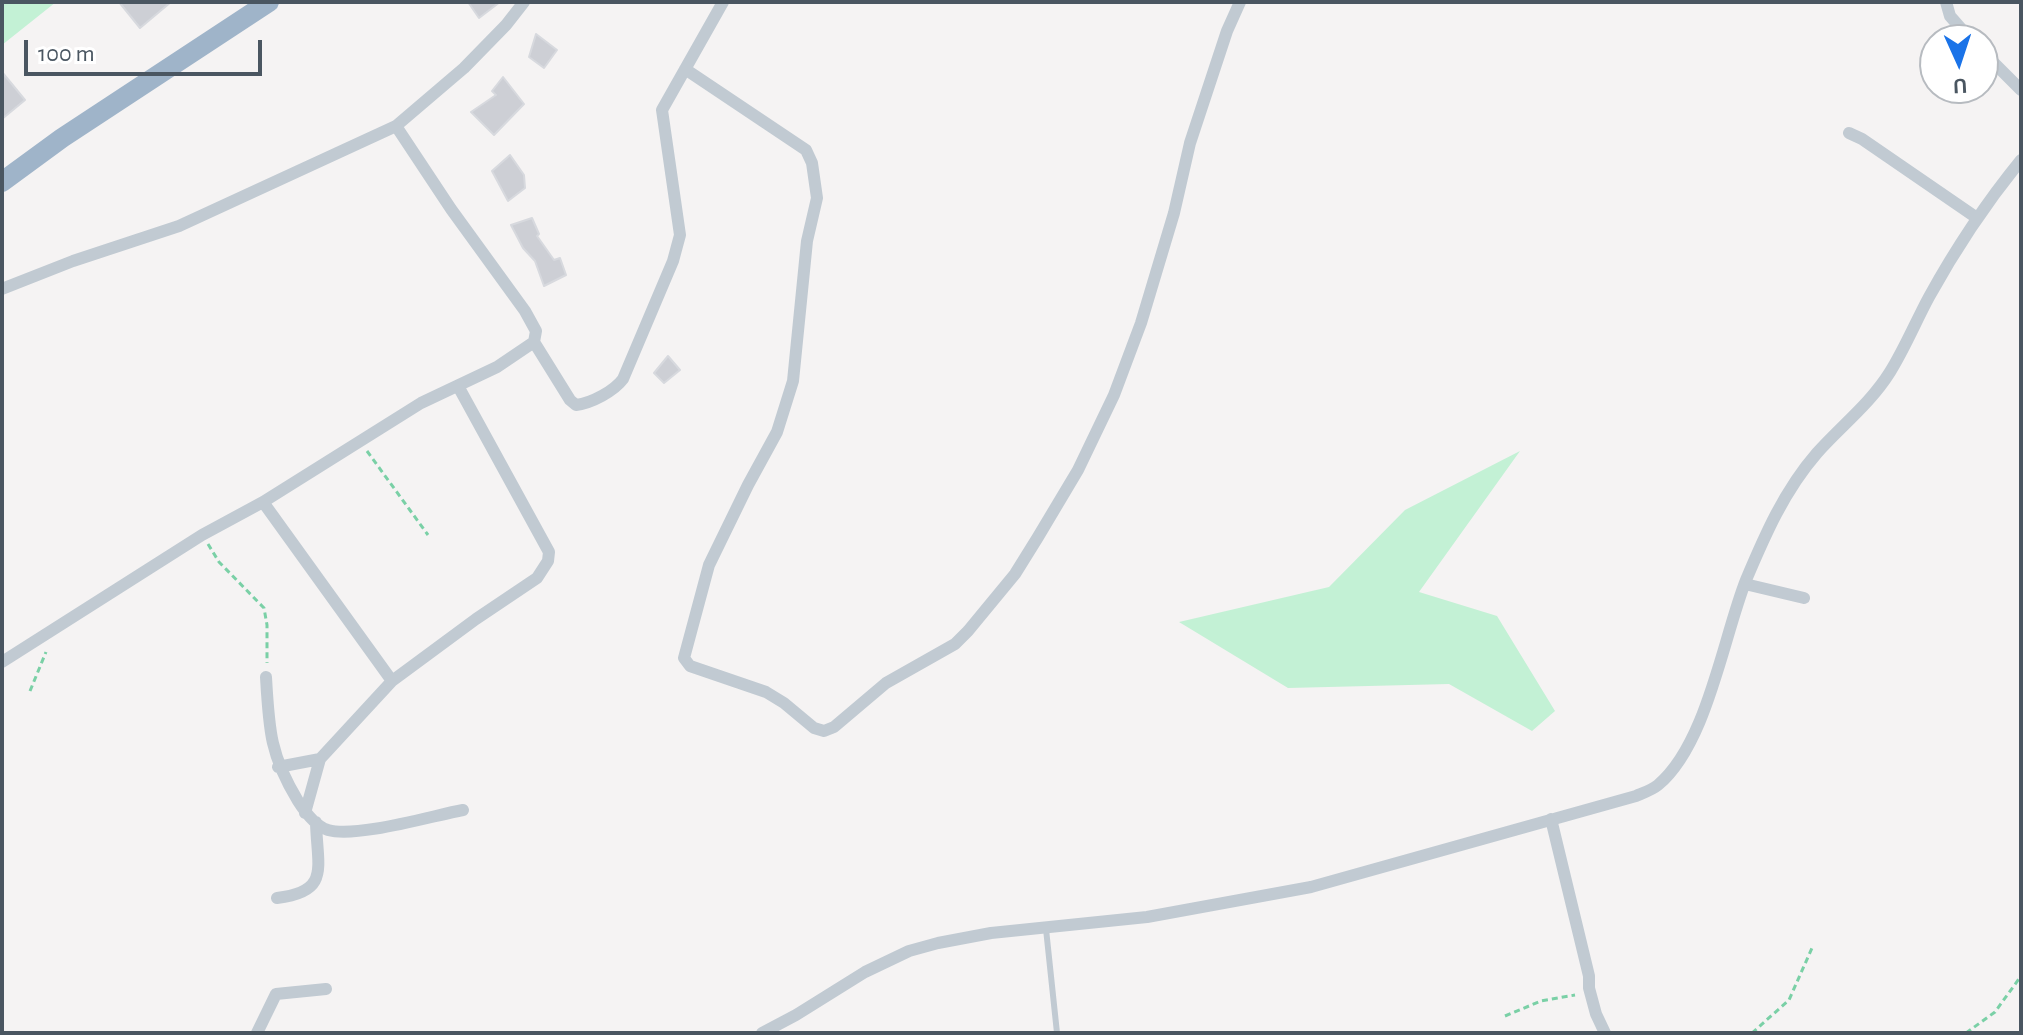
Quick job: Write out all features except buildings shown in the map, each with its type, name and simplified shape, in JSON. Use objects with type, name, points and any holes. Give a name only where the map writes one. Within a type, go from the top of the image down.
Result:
[{"type":"highway","points":[[2,182],[62,138],[269,2]]},
{"type":"street","points":[[2,289],[73,261],[179,226],[396,126],[464,68],[524,2]]},
{"type":"street","points":[[396,126],[525,311],[536,331],[534,342],[570,400],[576,405],[585,403],[617,387],[623,379],[678,248],[680,223],[662,110],[723,2]]},
{"type":"street","points":[[685,69],[806,150],[812,163],[817,198],[807,241],[794,372],[784,414],[709,565],[684,658],[690,666],[766,692],[814,728],[824,731],[834,727],[886,683],[961,638],[1015,574],[1078,470],[1114,395],[1141,323],[1174,213],[1190,143],[1227,31],[1240,2]]},
{"type":"street","points":[[1946,2],[1950,16],[1957,24]]},
{"type":"street","points":[[1999,68],[2021,90]]},
{"type":"street","points":[[1849,133],[1977,218]]},
{"type":"street","points":[[762,1033],[865,972],[909,951],[991,933],[1147,917],[1311,887],[1656,788],[1683,753],[1705,707],[1745,584],[1792,483],[1879,389],[1977,218],[2021,160]]},
{"type":"street","points":[[2,662],[202,535],[263,502],[421,403],[497,367],[534,342]]},
{"type":"street","points":[[305,813],[320,759],[392,681],[537,578],[548,561],[549,552],[458,386]]},
{"type":"street","points":[[263,502],[392,681]]},
{"type":"street","points":[[1745,584],[1804,598]]},
{"type":"street","points":[[266,677],[268,722],[278,767],[305,813],[327,830],[347,831],[463,810]]},
{"type":"street","points":[[278,767],[320,759]]},
{"type":"street","points":[[1551,819],[1589,976],[1589,988],[1605,1033]]},
{"type":"street","points":[[277,898],[297,896],[310,890],[316,881],[316,822]]},
{"type":"street","points":[[257,1033],[276,994],[326,989]]},
{"type":"lane","points":[[1046,929],[1057,1033]]},
{"type":"path","points":[[360,442],[428,535]]},
{"type":"path","points":[[202,535],[219,562],[264,608],[267,625],[266,677]]},
{"type":"path","points":[[30,691],[46,655],[49,632]]},
{"type":"path","points":[[1752,1033],[1789,1000],[1812,948]]},
{"type":"path","points":[[1966,1033],[1995,1012],[2021,976]]},
{"type":"path","points":[[1505,1016],[1541,1001],[1575,995],[1589,988]]},
{"type":"green space","points":[[2,2],[56,2],[2,45]]},
{"type":"green space","points":[[1520,451],[1419,592],[1497,616],[1555,711],[1532,731],[1449,684],[1288,688],[1179,622],[1329,587],[1405,510]]}]
